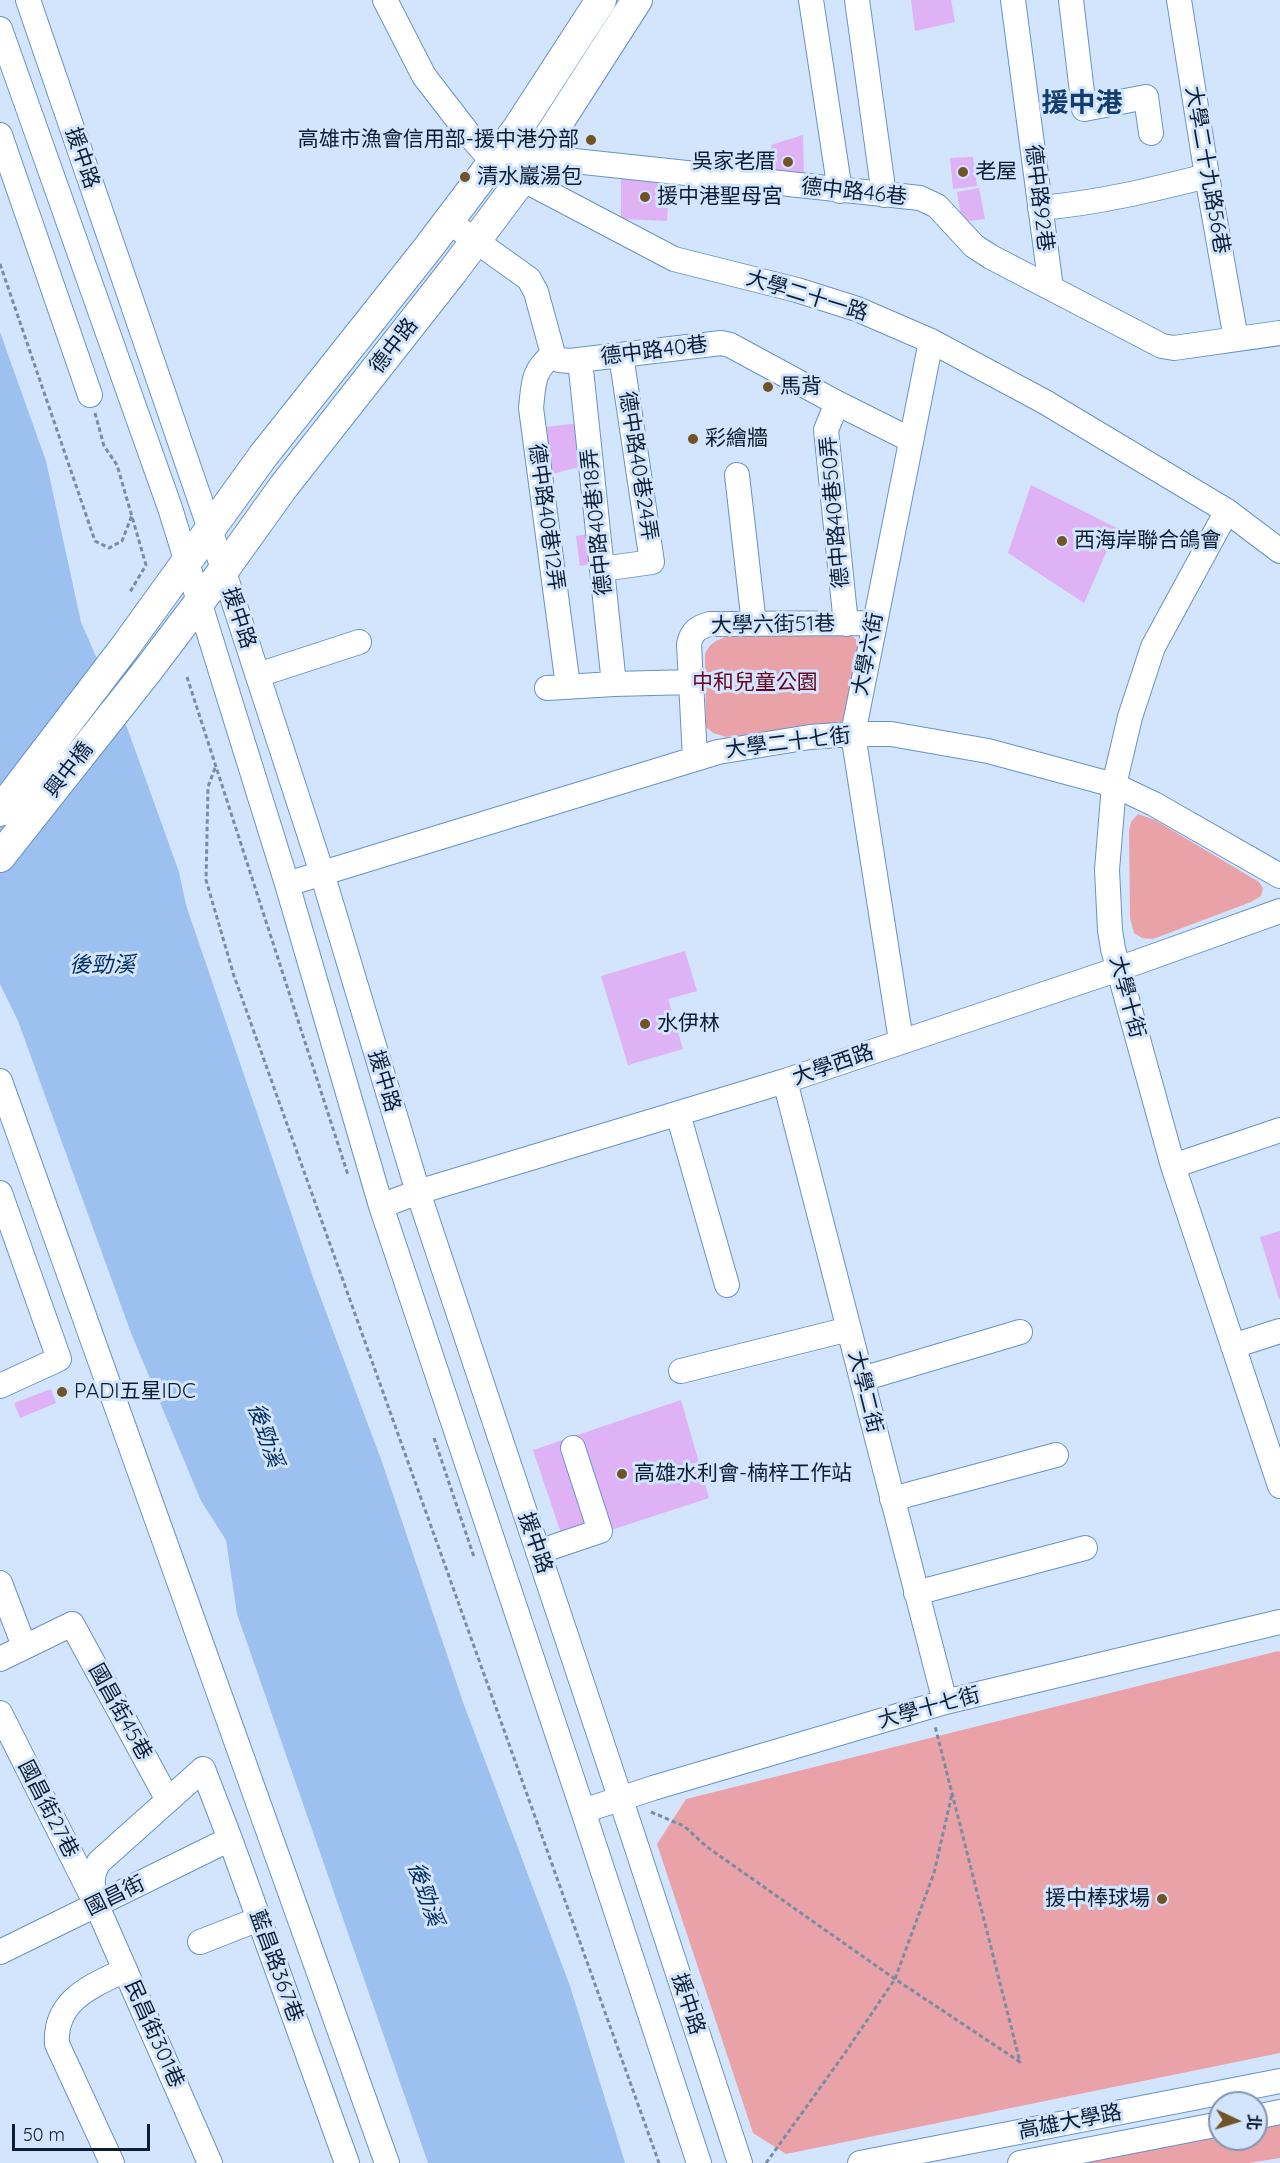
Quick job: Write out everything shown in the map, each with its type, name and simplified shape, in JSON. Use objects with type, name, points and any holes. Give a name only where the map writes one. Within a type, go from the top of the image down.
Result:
[{"type":"main road","name":"德中路","points":[[124,647],[263,456],[493,162],[518,128],[601,0]]},
{"type":"main road","name":"德中路","points":[[137,682],[223,571],[284,486],[476,241],[530,168],[638,0]]},
{"type":"main road","name":"興中橋","points":[[0,811],[124,647]]},
{"type":"main road","name":"興中橋","points":[[0,857],[137,682]]},
{"type":"street","name":"援中路","points":[[28,0],[210,528],[322,873],[418,1192],[740,2163]]},
{"type":"street","name":"大學二十一路","points":[[385,0],[424,76],[493,162],[530,168],[674,259],[797,290],[857,309],[931,341],[1045,402],[1227,511],[1280,551]]},
{"type":"street","points":[[811,0],[840,191]]},
{"type":"street","points":[[857,0],[884,195]]},
{"type":"street","name":"德中路92巷","points":[[1013,0],[1051,288]]},
{"type":"street","points":[[1071,0],[1084,108],[1146,97],[1151,133]]},
{"type":"street","name":"大學二十九路56巷","points":[[1179,0],[1236,339]]},
{"type":"street","name":"援中路","points":[[0,29],[162,486],[287,884],[381,1206],[699,2163]]},
{"type":"street","points":[[0,135],[90,395]]},
{"type":"street","name":"德中路46巷","points":[[530,168],[920,198],[937,206],[974,246],[991,257],[1162,346],[1174,348],[1280,333]]},
{"type":"street","points":[[1040,208],[1117,198],[1207,176]]},
{"type":"street","points":[[448,221],[529,279],[536,292],[554,354]]},
{"type":"street","name":"大學六街","points":[[902,1041],[853,734],[931,341]]},
{"type":"street","name":"德中路40巷","points":[[554,354],[559,360],[580,360],[721,343],[730,345],[910,440]]},
{"type":"street","name":"德中路40巷12弄","points":[[554,354],[541,364],[536,375],[531,408],[557,687],[614,684]]},
{"type":"street","name":"德中路40巷24弄","points":[[602,569],[652,562],[621,355]]},
{"type":"street","name":"德中路40巷18弄","points":[[580,360],[614,684]]},
{"type":"street","name":"德中路40巷50弄","points":[[837,403],[826,430],[846,624]]},
{"type":"street","points":[[737,475],[754,624]]},
{"type":"street","name":"大學十街","points":[[1227,511],[1153,647],[1130,717],[1114,786],[1107,870],[1110,930],[1173,1166],[1233,1346],[1274,1448],[1280,1486]]},
{"type":"street","name":"大學六街51巷","points":[[696,759],[689,644],[691,634],[700,627],[710,624],[874,623]]},
{"type":"street","points":[[258,675],[359,642]]},
{"type":"street","points":[[614,684],[691,682]]},
{"type":"street","name":"大學二十七街","points":[[287,884],[718,752],[810,737],[853,734],[891,734],[988,751],[1114,786],[1154,804],[1280,876]]},
{"type":"street","name":"大學西路","points":[[381,1206],[418,1192],[785,1081],[1119,969],[1280,911]]},
{"type":"street","points":[[0,1081],[387,2163]]},
{"type":"street","name":"大學二街","points":[[785,1081],[916,1593],[938,1704]]},
{"type":"street","points":[[678,1114],[727,1285]]},
{"type":"street","points":[[1173,1166],[1280,1130]]},
{"type":"street","points":[[0,1193],[59,1359],[0,1386]]},
{"type":"street","points":[[681,1371],[849,1329]]},
{"type":"street","points":[[1233,1346],[1280,1331]]},
{"type":"street","points":[[861,1379],[1020,1332]]},
{"type":"street","points":[[538,1552],[600,1531],[573,1448]]},
{"type":"street","points":[[892,1499],[1056,1455]]},
{"type":"street","points":[[916,1593],[1085,1548]]},
{"type":"street","points":[[0,1583],[24,1646],[0,1659]]},
{"type":"street","name":"大學十七街","points":[[583,1811],[938,1704],[1280,1622]]},
{"type":"street","name":"國昌街45巷","points":[[24,1646],[72,1624],[168,1800]]},
{"type":"street","name":"國昌街27巷","points":[[0,1713],[97,1906]]},
{"type":"street","name":"藍昌路367巷","points":[[168,1800],[203,1769],[347,2163]]},
{"type":"street","points":[[97,1906],[91,1881],[99,1862],[168,1800]]},
{"type":"street","name":"國昌街","points":[[3,1944],[97,1906],[230,1839]]},
{"type":"street","name":"民昌街301巷","points":[[97,1906],[210,2163]]},
{"type":"street","points":[[200,1942],[259,1919]]},
{"type":"street","points":[[112,2163],[57,2044],[56,2031],[58,2019],[76,1998],[93,1986],[125,1970]]},
{"type":"street","name":"高雄大學路","points":[[860,2163],[1280,2081]]},
{"type":"street","name":"高雄大學路","points":[[1020,2163],[1208,2126]]},
{"type":"path","points":[[0,264],[95,541],[109,548],[122,541],[132,515]]},
{"type":"path","points":[[90,395],[104,446],[117,465],[146,565],[130,592]]},
{"type":"path","points":[[188,677],[232,818]]},
{"type":"path","points":[[215,766],[208,787],[206,880],[234,976],[659,2163]]},
{"type":"path","points":[[620,1798],[684,1826],[707,1847],[895,1979],[1020,2062],[952,1792],[938,1704]]},
{"type":"path","points":[[766,2163],[895,1979],[934,1873],[952,1792]]},
{"type":"green space","name":"中和兒童公園","points":[[737,634],[851,635],[860,643],[848,715],[839,724],[726,737],[713,733],[706,727],[705,654],[707,649],[722,638]]},
{"type":"green space","points":[[1138,814],[1155,820],[1259,882],[1263,888],[1261,896],[1251,902],[1153,939],[1142,938],[1134,933],[1130,918],[1129,830],[1131,822]]},
{"type":"green space","points":[[1280,1652],[1280,2053],[786,2154],[753,2133],[657,1844],[686,1799]]},
{"type":"green space","points":[[1280,2122],[1280,2158],[1249,2163],[1054,2163],[1208,2135],[1208,2151],[1268,2151],[1268,2124]]},
{"type":"water","name":"後勁溪","points":[[0,332],[46,461],[81,622],[128,730],[179,872],[186,905],[314,1280],[382,1462],[464,1705],[570,1986],[625,2163],[428,2163],[237,1614],[226,1540],[201,1501],[131,1333],[18,1021],[0,984]]},
{"type":"building","points":[[911,0],[951,0],[955,22],[915,31]]},
{"type":"building","name":"吳家老厝","points":[[803,135],[804,179],[774,184],[771,145]]},
{"type":"building","name":"老屋","points":[[973,157],[977,186],[953,189],[950,158]]},
{"type":"building","name":"援中港聖母宮","points":[[621,171],[670,175],[667,221],[621,219]]},
{"type":"building","name":"老屋","points":[[979,188],[985,219],[962,222],[957,192]]},
{"type":"building","points":[[580,423],[587,465],[544,476],[537,428]]},
{"type":"building","name":"西海岸聯合鴿會","points":[[1031,485],[1117,528],[1084,603],[1008,553]]},
{"type":"building","points":[[596,533],[601,562],[580,566],[576,536]]},
{"type":"building","name":"水伊林","points":[[685,951],[697,991],[668,999],[683,1049],[628,1065],[601,976]]},
{"type":"building","points":[[1280,1231],[1280,1299],[1279,1299],[1260,1237]]},
{"type":"building","points":[[51,1389],[56,1403],[20,1418],[14,1403]]},
{"type":"building","name":"高雄水利會-楠梓工作站","points":[[681,1400],[709,1498],[565,1545],[533,1450]]},
{"type":"place","name":"高雄市漁會信用部-援中港分部","points":[[591,140]]},
{"type":"place","name":"吳家老厝","points":[[788,162]]},
{"type":"place","name":"老屋","points":[[963,172]]},
{"type":"place","name":"清水巖湯包","points":[[465,177]]},
{"type":"place","name":"援中港聖母宮","points":[[645,197]]},
{"type":"place","name":"馬背","points":[[768,387]]},
{"type":"place","name":"彩繪牆","points":[[693,439]]},
{"type":"place","name":"西海岸聯合鴿會","points":[[1062,541]]},
{"type":"place","name":"水伊林","points":[[645,1024]]},
{"type":"place","name":"PADI五星IDC","points":[[62,1392]]},
{"type":"place","name":"高雄水利會-楠梓工作站","points":[[622,1474]]},
{"type":"place","name":"援中棒球場","points":[[1162,1899]]},
{"type":"district","name":"援中港","points":[[1082,104]]}]
